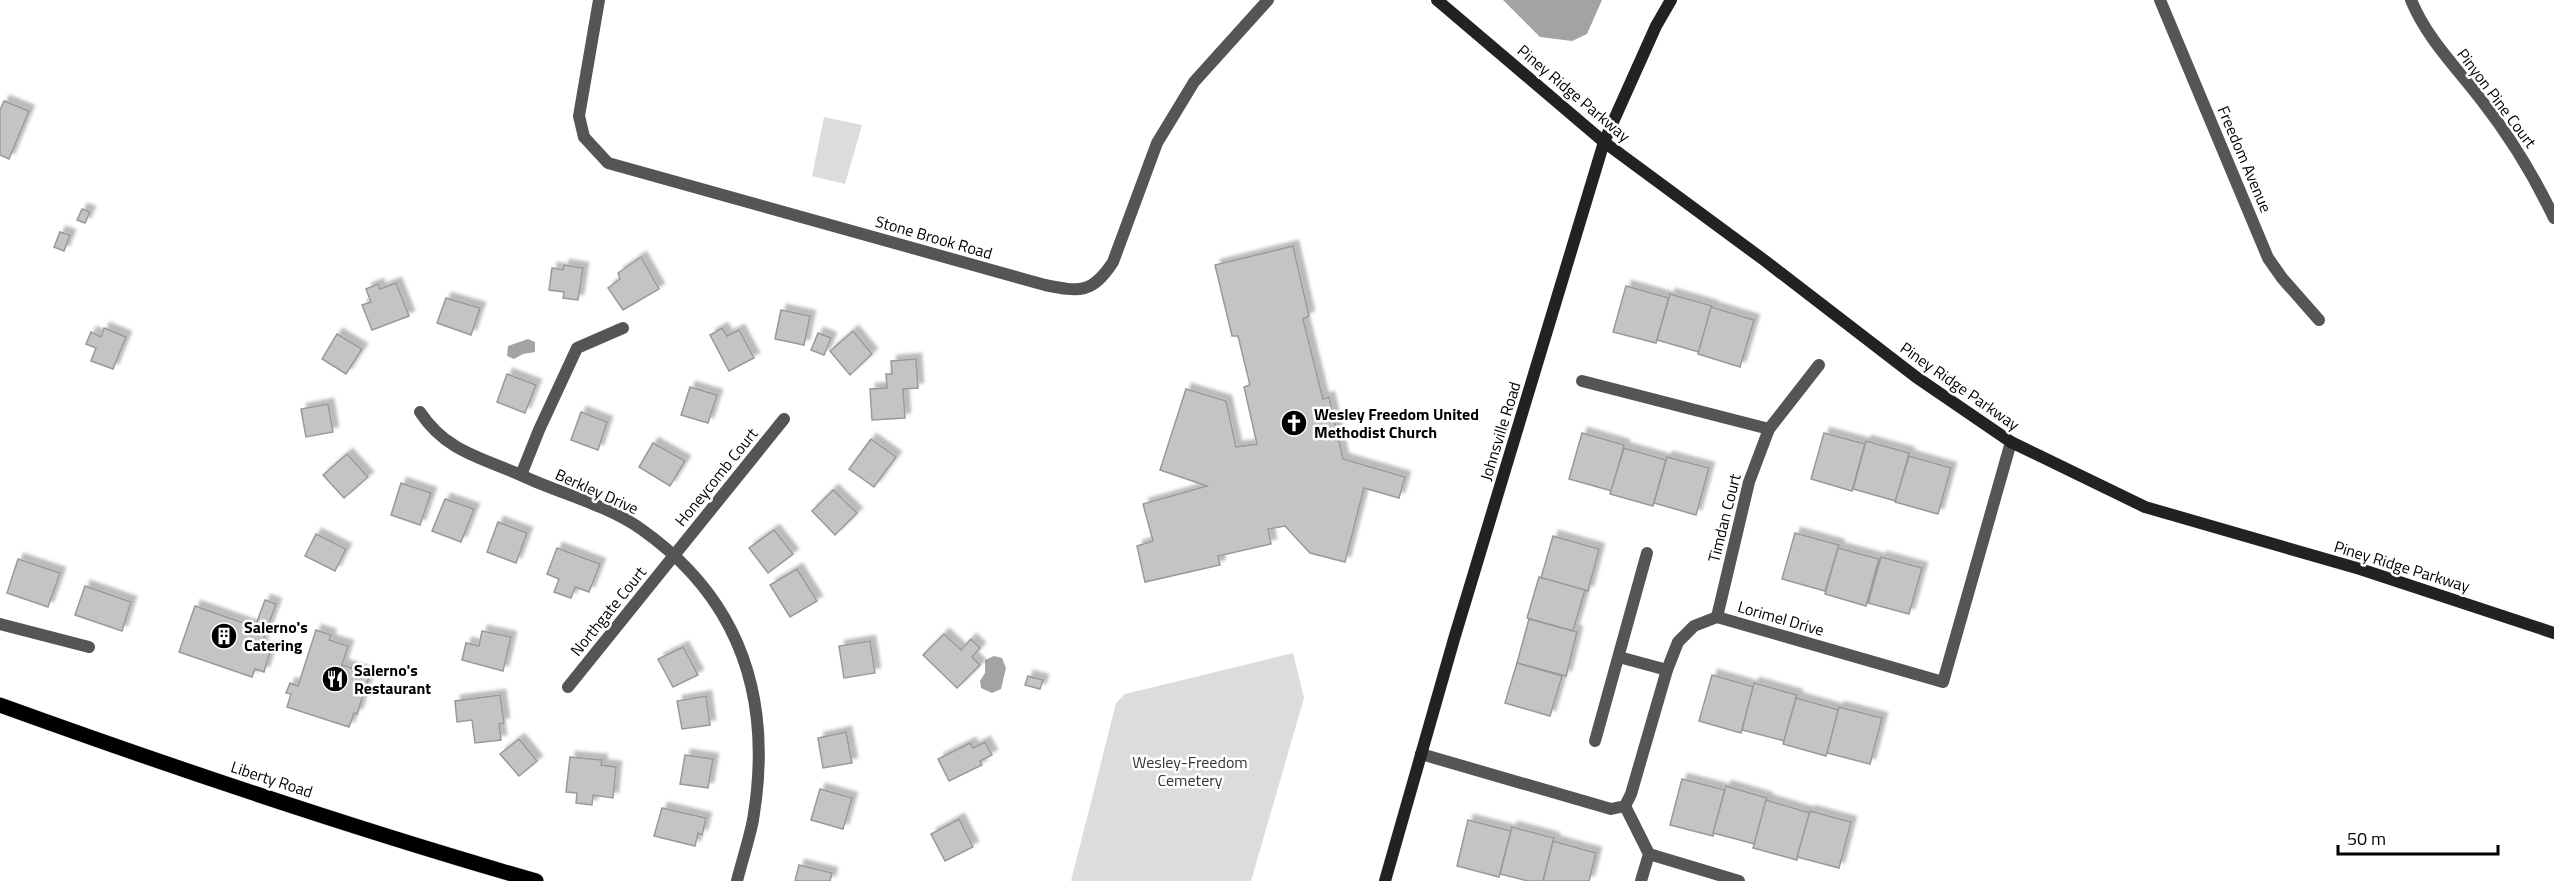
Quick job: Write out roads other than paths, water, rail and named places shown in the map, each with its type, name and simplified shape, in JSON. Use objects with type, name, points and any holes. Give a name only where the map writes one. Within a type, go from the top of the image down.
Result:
[{"type":"main road","name":"Liberty Road","points":[[0,705],[256,794],[536,881]]},
{"type":"street","name":"Stone Brook Road","points":[[599,0],[579,116],[584,137],[608,164],[1070,290],[1086,290],[1102,279],[1113,262],[1157,143],[1194,82],[1268,0]]},
{"type":"street","name":"Piney Ridge Parkway","points":[[1437,0],[1604,142],[1764,260],[1916,377],[2011,442],[2145,507],[2360,569],[2554,633]]},
{"type":"street","name":"Johnsville Road","points":[[1385,881],[1604,142],[1656,26],[1671,0]]},
{"type":"street","name":"Freedom Avenue","points":[[2160,0],[2268,258],[2282,278],[2319,320]]},
{"type":"street","name":"Pinyon Pine Court","points":[[2411,0],[2426,30],[2446,58],[2516,146],[2554,218]]},
{"type":"street","points":[[521,475],[577,348],[623,328]]},
{"type":"street","name":"Timdan Court","points":[[1717,617],[1749,482],[1769,429],[1819,365]]},
{"type":"street","points":[[1582,381],[1769,429]]},
{"type":"street","name":"Berkley Drive","points":[[420,412],[431,429],[444,440],[473,457],[521,475],[640,528],[674,555],[693,574],[727,621],[752,683],[758,715],[759,769],[753,821],[736,881]]},
{"type":"street","name":"Honeycomb Court","points":[[674,555],[784,419]]},
{"type":"street","name":"Lorimel Drive","points":[[1625,806],[1631,794],[1667,670],[1678,642],[1694,626],[1717,617],[1943,682],[2011,442]]},
{"type":"street","points":[[1595,741],[1647,553]]},
{"type":"street","name":"Northgate Court","points":[[568,687],[674,555]]},
{"type":"street","points":[[0,624],[88,647]]},
{"type":"street","points":[[1619,657],[1667,670]]},
{"type":"street","points":[[1421,754],[1611,809],[1625,806],[1649,854],[1641,881]]},
{"type":"street","points":[[1649,854],[1739,881]]},
{"type":"place","name":"Wesley Freedom United Methodist Church","points":[[1294,423]]},
{"type":"place","name":"Salerno's Catering","points":[[224,636]]},
{"type":"place","name":"Salerno's Restaurant","points":[[335,679]]},
{"type":"park label","name":"Wesley-Freedom Cemetery","points":[[1190,771]]}]
